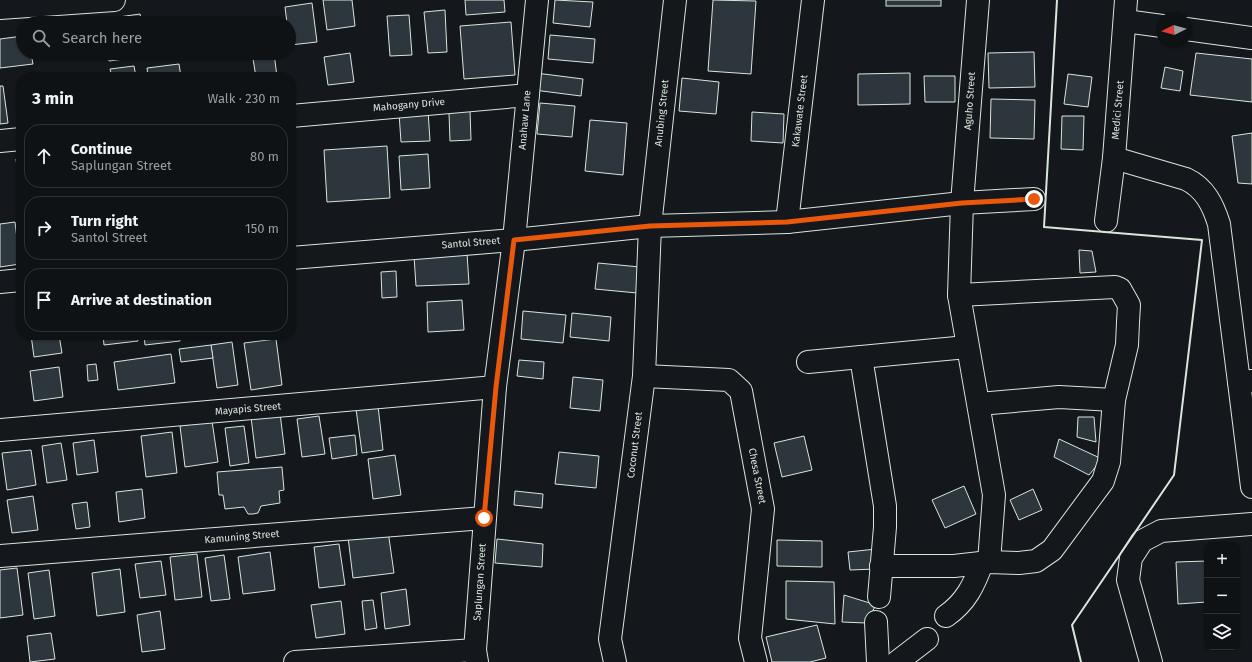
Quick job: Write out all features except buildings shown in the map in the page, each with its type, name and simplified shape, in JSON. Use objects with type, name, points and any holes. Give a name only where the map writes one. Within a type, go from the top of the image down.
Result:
[{"type":"street","points":[[0,8],[114,0]]},
{"type":"street","name":"Anahaw Lane","points":[[514,240],[537,0]]},
{"type":"street","name":"Anubing Street","points":[[650,226],[675,0]]},
{"type":"street","name":"Kakawate Street","points":[[787,222],[813,0]]},
{"type":"street","name":"Aguho Street","points":[[946,616],[968,595],[985,562],[994,495],[979,404],[958,295],[962,203],[978,0]]},
{"type":"street","points":[[1126,10],[1156,23]]},
{"type":"street","name":"Medici Street","points":[[1106,221],[1114,158],[1126,10]]},
{"type":"street","points":[[1192,30],[1252,38]]},
{"type":"street","name":"Mahogany Drive","points":[[296,116],[528,95]]},
{"type":"street","points":[[0,141],[16,139]]},
{"type":"street","points":[[1114,158],[1186,178],[1202,190],[1214,208],[1219,224],[1246,381],[1252,487]]},
{"type":"street","name":"Santol Street","points":[[296,258],[514,240],[650,226],[787,222],[962,203],[1034,199]]},
{"type":"street","name":"Coconut Street","points":[[615,662],[610,639],[644,376],[650,226]]},
{"type":"street","name":"Saplungan Street","points":[[476,656],[484,518],[496,387],[514,240]]},
{"type":"street","points":[[0,282],[16,280]]},
{"type":"street","points":[[881,566],[954,566],[985,562],[1020,563],[1036,561],[1052,550],[1103,481],[1109,462],[1114,400],[1127,345],[1129,305],[1120,289],[1115,287],[958,295]]},
{"type":"street","points":[[808,362],[967,346]]},
{"type":"street","points":[[861,357],[884,506],[885,527],[879,597]]},
{"type":"street","name":"Chesa Street","points":[[644,376],[729,380],[741,391],[763,509],[750,638],[756,662]]},
{"type":"street","name":"Mayapis Street","points":[[0,430],[496,387]]},
{"type":"street","points":[[979,404],[1059,397],[1114,400]]},
{"type":"street","name":"Kamuning Street","points":[[0,556],[484,518]]},
{"type":"street","points":[[1151,662],[1128,580],[1131,558],[1142,541],[1161,531],[1252,524]]},
{"type":"street","points":[[876,622],[878,662]]},
{"type":"street","points":[[897,662],[927,639]]},
{"type":"street","points":[[295,662],[476,656]]},
{"type":"wall","points":[[1057,0],[1044,227],[1202,240],[1174,475],[1072,625],[1081,662]]},
{"type":"route","points":[[484,518],[496,387],[514,240],[650,226],[787,222],[962,203],[1034,199]]}]
